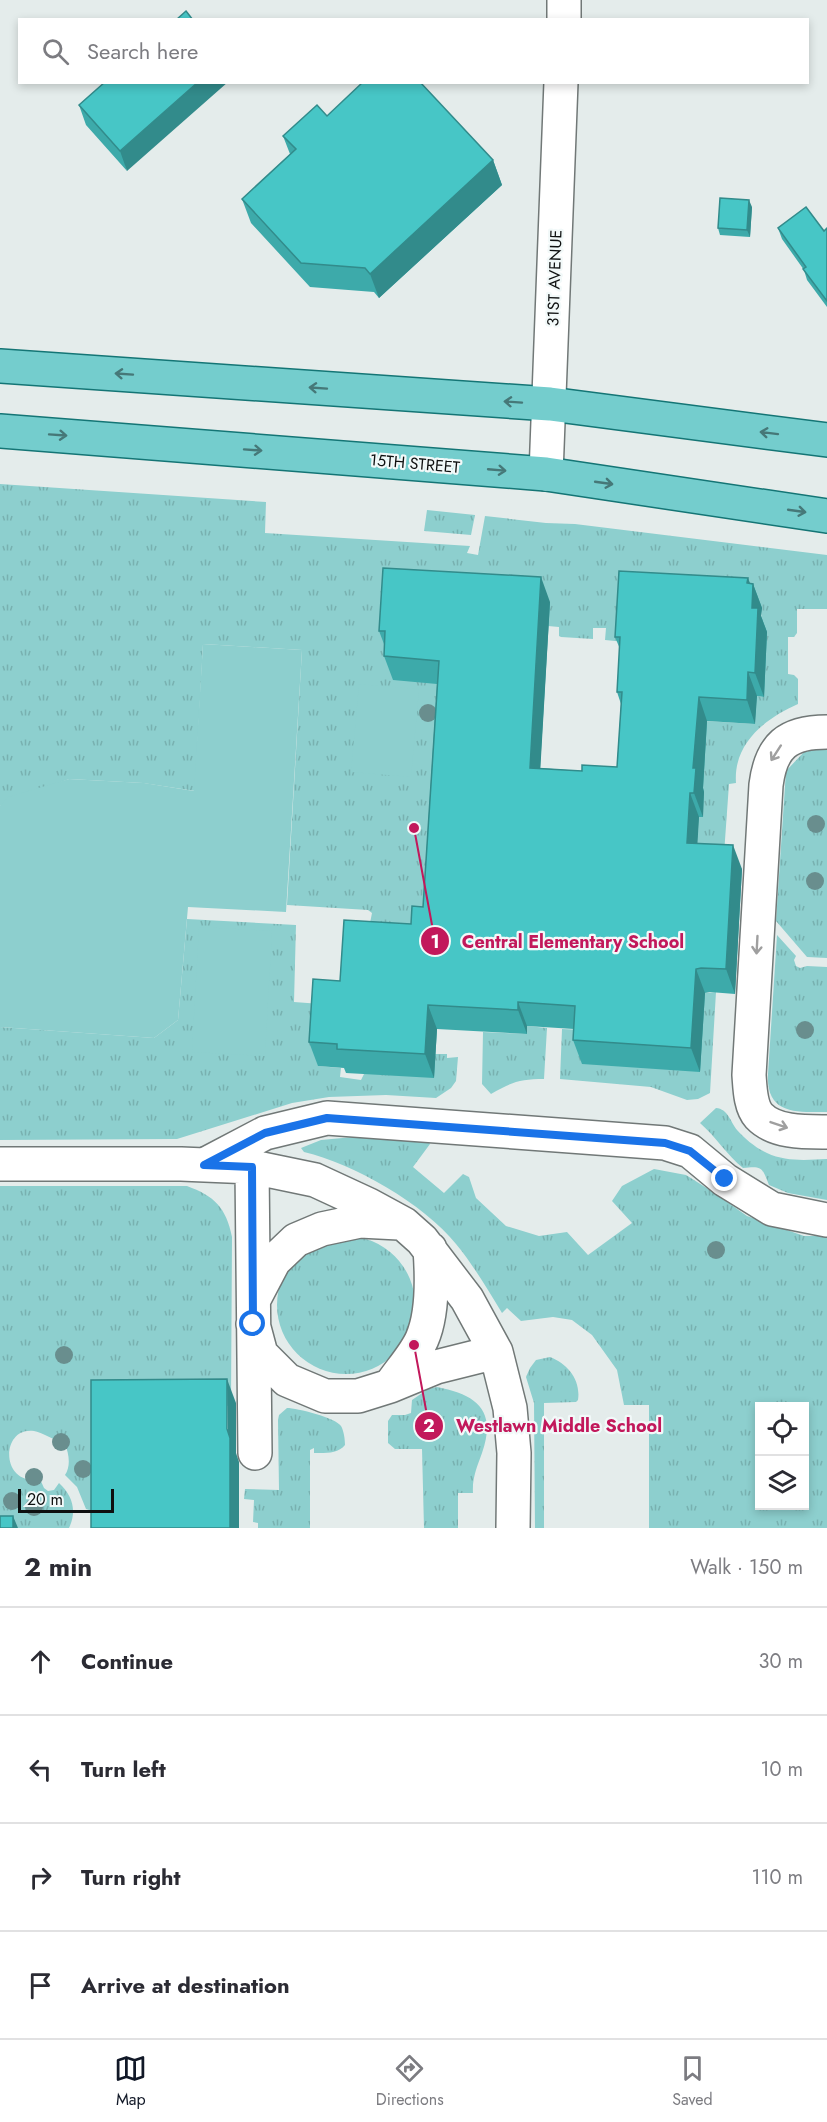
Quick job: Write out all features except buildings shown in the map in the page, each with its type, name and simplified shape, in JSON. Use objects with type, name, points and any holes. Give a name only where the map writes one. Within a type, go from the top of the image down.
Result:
[{"type":"main road","points":[[0,366],[550,404],[827,440]]},
{"type":"main road","name":"15TH STREET","points":[[0,431],[546,474],[827,516]]},
{"type":"street","points":[[564,0],[564,18]]},
{"type":"street","name":"31ST AVENUE","points":[[546,474],[561,84]]},
{"type":"street","points":[[827,732],[800,735],[782,743],[768,766],[749,1075],[752,1100],[759,1116],[775,1126],[792,1130],[827,1132]]},
{"type":"street","points":[[204,1165],[265,1133],[327,1118],[665,1143],[690,1151],[725,1179],[772,1209],[827,1220]]},
{"type":"street","points":[[0,1164],[252,1167],[315,1179],[404,1224],[422,1240],[467,1299],[496,1352],[510,1408],[514,1453],[513,1528]]},
{"type":"street","points":[[252,1167],[255,1453]]},
{"type":"street","points":[[404,1224],[360,1221],[322,1229],[296,1240],[273,1261],[253,1312],[261,1354],[287,1380],[325,1396],[358,1396],[436,1367],[496,1352]]},
{"type":"street","points":[[390,1386],[422,1338],[429,1309],[431,1270],[429,1249]]},
{"type":"green space","points":[[0,484],[266,502],[265,533],[470,546],[467,553],[478,555],[485,516],[575,524],[827,555],[827,609],[797,609],[797,633],[794,637],[788,637],[788,674],[798,679],[798,704],[774,717],[746,744],[736,769],[736,783],[729,784],[723,868],[693,903],[699,817],[703,817],[704,793],[700,792],[705,721],[755,724],[757,696],[763,697],[760,632],[762,608],[625,642],[605,640],[606,628],[593,628],[593,639],[561,637],[559,627],[548,626],[449,659],[432,931],[370,923],[372,913],[368,910],[287,905],[302,650],[203,644],[195,791],[143,783],[69,779],[0,806]]},
{"type":"green space","points":[[427,510],[475,515],[471,535],[424,531]]},
{"type":"green space","points":[[203,644],[302,650],[286,912],[188,907],[178,1020],[154,1038],[0,1027],[0,806],[8,797],[69,779],[144,783],[194,791]]},
{"type":"green space","points":[[359,684],[419,689],[411,777],[351,772]]},
{"type":"green space","points":[[827,749],[827,958],[807,957],[776,921],[786,771],[804,752]]},
{"type":"green space","points":[[187,919],[296,925],[294,1002],[321,1004],[318,1066],[341,1068],[340,1077],[361,1080],[364,1074],[435,1054],[447,1054],[447,1058],[458,1057],[456,1081],[451,1088],[436,1098],[386,1095],[329,1097],[292,1103],[177,1139],[0,1140],[0,1027],[154,1038],[178,1020]]},
{"type":"green space","points":[[199,927],[272,931],[265,1056],[192,1052]]},
{"type":"green space","points":[[777,935],[796,956],[794,960],[796,966],[800,968],[827,967],[827,1112],[805,1112],[786,1108],[772,1097],[769,1087]]},
{"type":"green space","points":[[716,992],[710,1093],[698,1099],[687,1100],[651,1087],[560,1079],[562,1029],[584,1030],[705,993]]},
{"type":"green space","points":[[527,1026],[547,1028],[544,1079],[516,1082],[491,1094],[482,1084],[483,1032],[527,1034]]},
{"type":"green space","points":[[716,1108],[726,1113],[747,1140],[767,1153],[789,1159],[827,1159],[827,1200],[788,1193],[769,1185],[765,1174],[760,1169],[743,1168],[700,1123]]},
{"type":"green space","points":[[364,1136],[427,1140],[430,1144],[413,1167],[444,1193],[463,1174],[469,1177],[476,1198],[506,1226],[539,1236],[567,1232],[588,1255],[632,1223],[612,1201],[622,1186],[654,1169],[686,1175],[747,1216],[804,1236],[827,1236],[827,1528],[649,1528],[649,1405],[624,1405],[617,1370],[592,1335],[572,1320],[553,1317],[521,1321],[507,1308],[502,1313],[463,1252],[426,1214],[366,1176],[304,1152],[301,1148],[321,1140]]},
{"type":"green space","points":[[0,1186],[187,1186],[205,1194],[217,1204],[226,1218],[232,1237],[231,1403],[95,1512],[86,1509],[77,1487],[65,1475],[69,1460],[65,1444],[34,1431],[23,1432],[10,1446],[9,1456],[17,1474],[27,1479],[40,1479],[48,1491],[54,1490],[59,1483],[68,1493],[73,1510],[69,1528],[0,1528]]},
{"type":"green space","points":[[346,1236],[372,1241],[395,1256],[410,1279],[415,1305],[410,1331],[395,1354],[372,1369],[346,1374],[320,1369],[297,1354],[282,1331],[277,1305],[282,1279],[297,1256],[320,1241]]},
{"type":"green space","points":[[550,1357],[568,1368],[572,1374],[577,1386],[578,1400],[576,1402],[544,1403],[544,1528],[535,1528],[534,1403],[526,1377],[536,1360]]},
{"type":"green space","points":[[437,1387],[451,1390],[473,1400],[485,1415],[487,1426],[486,1438],[474,1477],[473,1493],[458,1493],[458,1528],[424,1528],[422,1449],[395,1449],[388,1443],[388,1421],[392,1415],[411,1413],[412,1400],[428,1389]]},
{"type":"green space","points":[[287,1408],[316,1414],[338,1423],[343,1430],[345,1445],[331,1452],[314,1453],[314,1448],[310,1450],[310,1528],[258,1528],[258,1523],[253,1522],[254,1500],[244,1499],[245,1489],[279,1490],[278,1420],[279,1415]]},
{"type":"place","name":"Central Elementary School","points":[[414,828]]},
{"type":"place","name":"Westlawn Middle School","points":[[414,1345]]},
{"type":"route","points":[[253,1324],[252,1167],[204,1165],[265,1133],[327,1118],[665,1143],[690,1151],[725,1179]]}]
